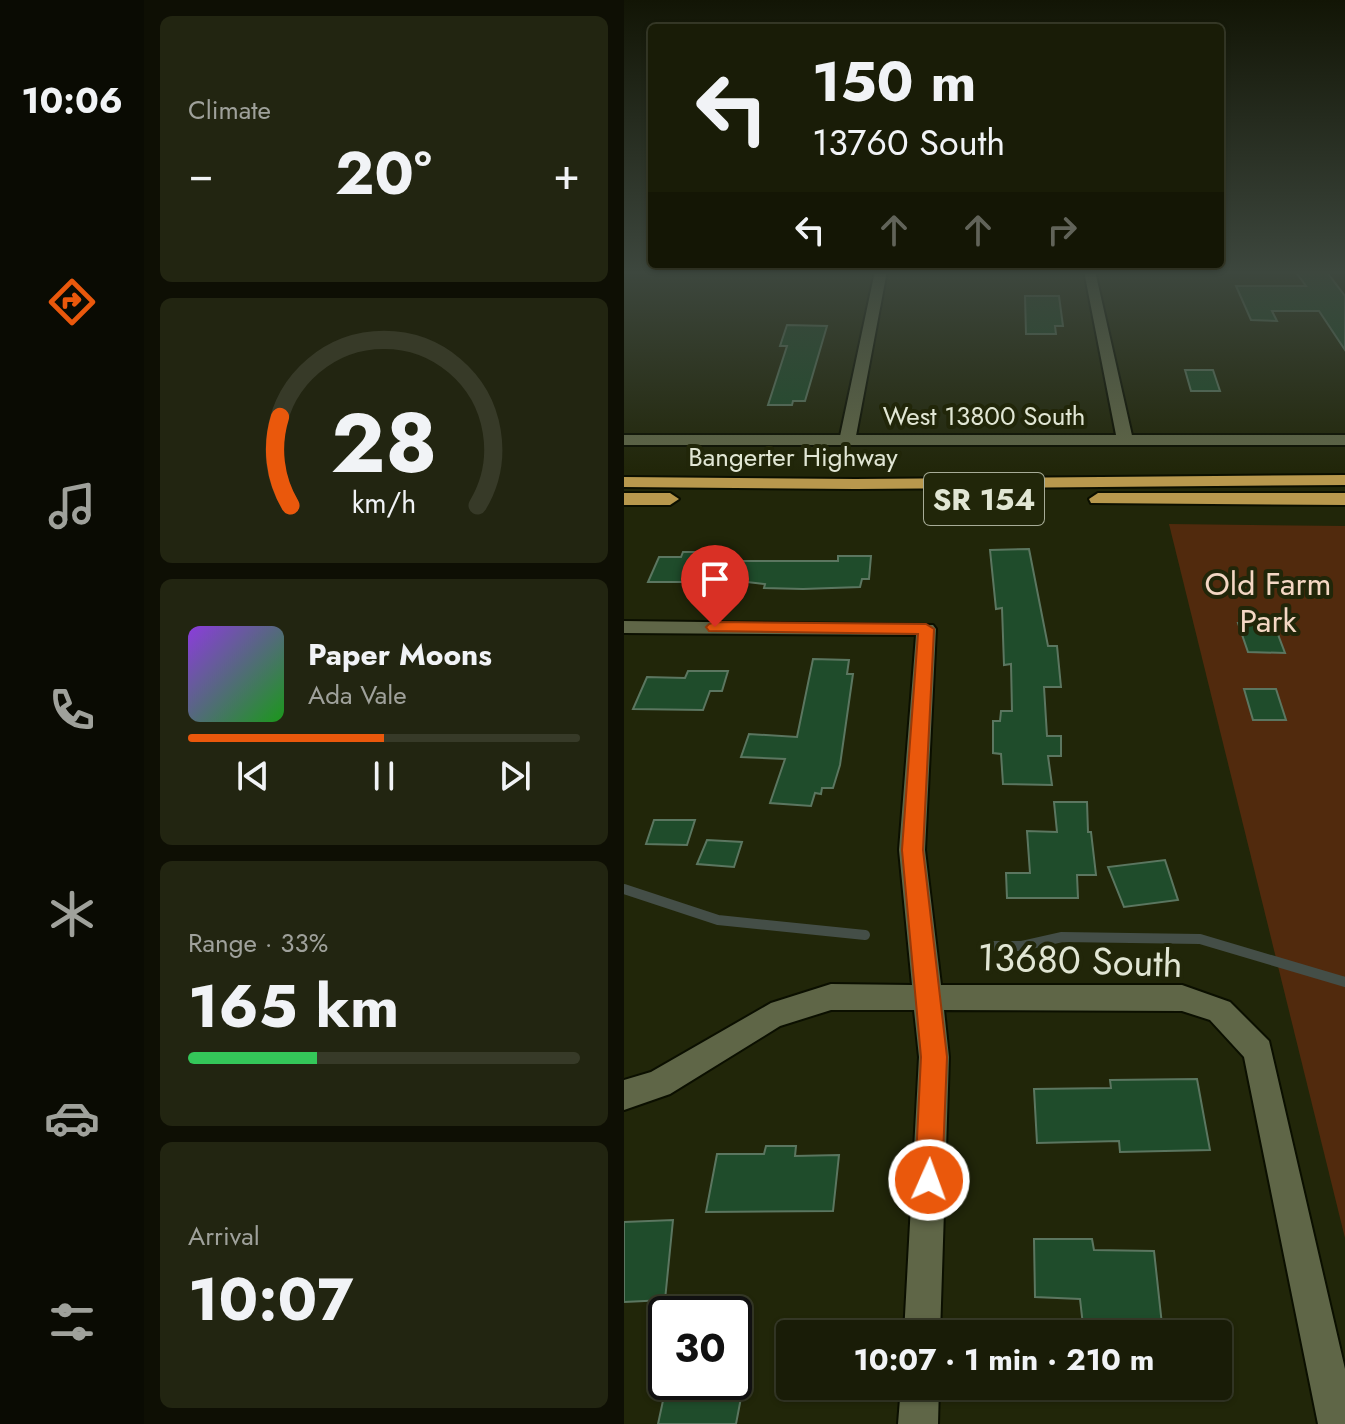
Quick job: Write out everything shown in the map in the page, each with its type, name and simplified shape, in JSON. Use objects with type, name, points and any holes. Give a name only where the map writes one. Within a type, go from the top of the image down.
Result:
[{"type":"highway","name":"Bangerter Highway","points":[[624,482],[855,484],[1345,480]]},
{"type":"highway","name":"Bangerter Highway","points":[[624,499],[1345,499]]},
{"type":"street","points":[[847,441],[868,337]]},
{"type":"street","points":[[1103,337],[1125,440]]},
{"type":"street","name":"West 13800 South","points":[[624,440],[1345,440]]},
{"type":"street","points":[[624,627],[926,629],[912,850],[934,1057],[923,1320]]},
{"type":"street","name":"13680 South","points":[[624,1095],[659,1084],[771,1016],[831,997],[1182,998],[1220,1011],[1258,1051],[1338,1424]]},
{"type":"street","points":[[918,1424],[919,1400]]},
{"type":"green space","name":"Old Farm Park","points":[[1169,524],[1345,526],[1345,1238]]},
{"type":"building","points":[[783,337],[824,337],[805,401],[793,401],[792,405],[768,405],[787,346],[780,346]]},
{"type":"building","points":[[1337,337],[1345,337],[1345,350]]},
{"type":"building","points":[[1185,370],[1213,370],[1220,391],[1191,391]]},
{"type":"building","points":[[1029,549],[1048,646],[1057,646],[1061,687],[1044,687],[1047,736],[1061,736],[1061,756],[1048,756],[1052,785],[1003,784],[1001,754],[993,753],[993,721],[1000,721],[1001,711],[1012,711],[1011,664],[1004,665],[1002,608],[996,609],[990,550]]},
{"type":"building","points":[[683,552],[710,552],[707,561],[838,561],[838,556],[871,556],[869,579],[862,579],[860,587],[803,589],[764,588],[765,584],[747,582],[648,582],[659,557],[681,557]]},
{"type":"building","points":[[1238,623],[1274,624],[1285,653],[1248,652]]},
{"type":"building","points":[[813,659],[849,660],[847,674],[853,674],[840,765],[833,788],[822,788],[821,794],[815,793],[811,806],[770,803],[785,759],[741,757],[749,734],[797,737]]},
{"type":"building","points":[[688,671],[728,671],[722,691],[710,691],[703,710],[633,709],[647,677],[685,678]]},
{"type":"building","points":[[1244,689],[1276,689],[1286,720],[1253,720]]},
{"type":"building","points":[[1054,802],[1087,802],[1088,832],[1091,832],[1096,875],[1077,875],[1078,898],[1007,898],[1006,873],[1030,873],[1027,831],[1057,832]]},
{"type":"building","points":[[654,820],[695,820],[687,845],[646,844]]},
{"type":"building","points":[[707,840],[742,842],[734,867],[697,864]]},
{"type":"building","points":[[1165,860],[1178,900],[1124,907],[1108,867]]},
{"type":"building","points":[[1197,1079],[1210,1150],[1120,1152],[1119,1141],[1037,1143],[1034,1089],[1111,1088],[1110,1080]]},
{"type":"building","points":[[766,1146],[796,1146],[795,1156],[839,1155],[833,1211],[706,1212],[717,1154],[764,1154]]},
{"type":"building","points":[[673,1220],[665,1296],[648,1296],[648,1301],[624,1302],[624,1222]]},
{"type":"building","points":[[1034,1239],[1092,1239],[1094,1250],[1154,1251],[1161,1320],[1082,1320],[1080,1299],[1035,1297]]},
{"type":"building","points":[[663,1400],[741,1400],[736,1424],[658,1424]]},
{"type":"waterway","points":[[624,889],[718,920],[865,935]]},
{"type":"waterway","points":[[984,946],[1022,946],[1062,937],[1200,939],[1345,982]]},
{"type":"route","points":[[715,627],[926,629],[912,850],[934,1057],[929,1180]]}]
